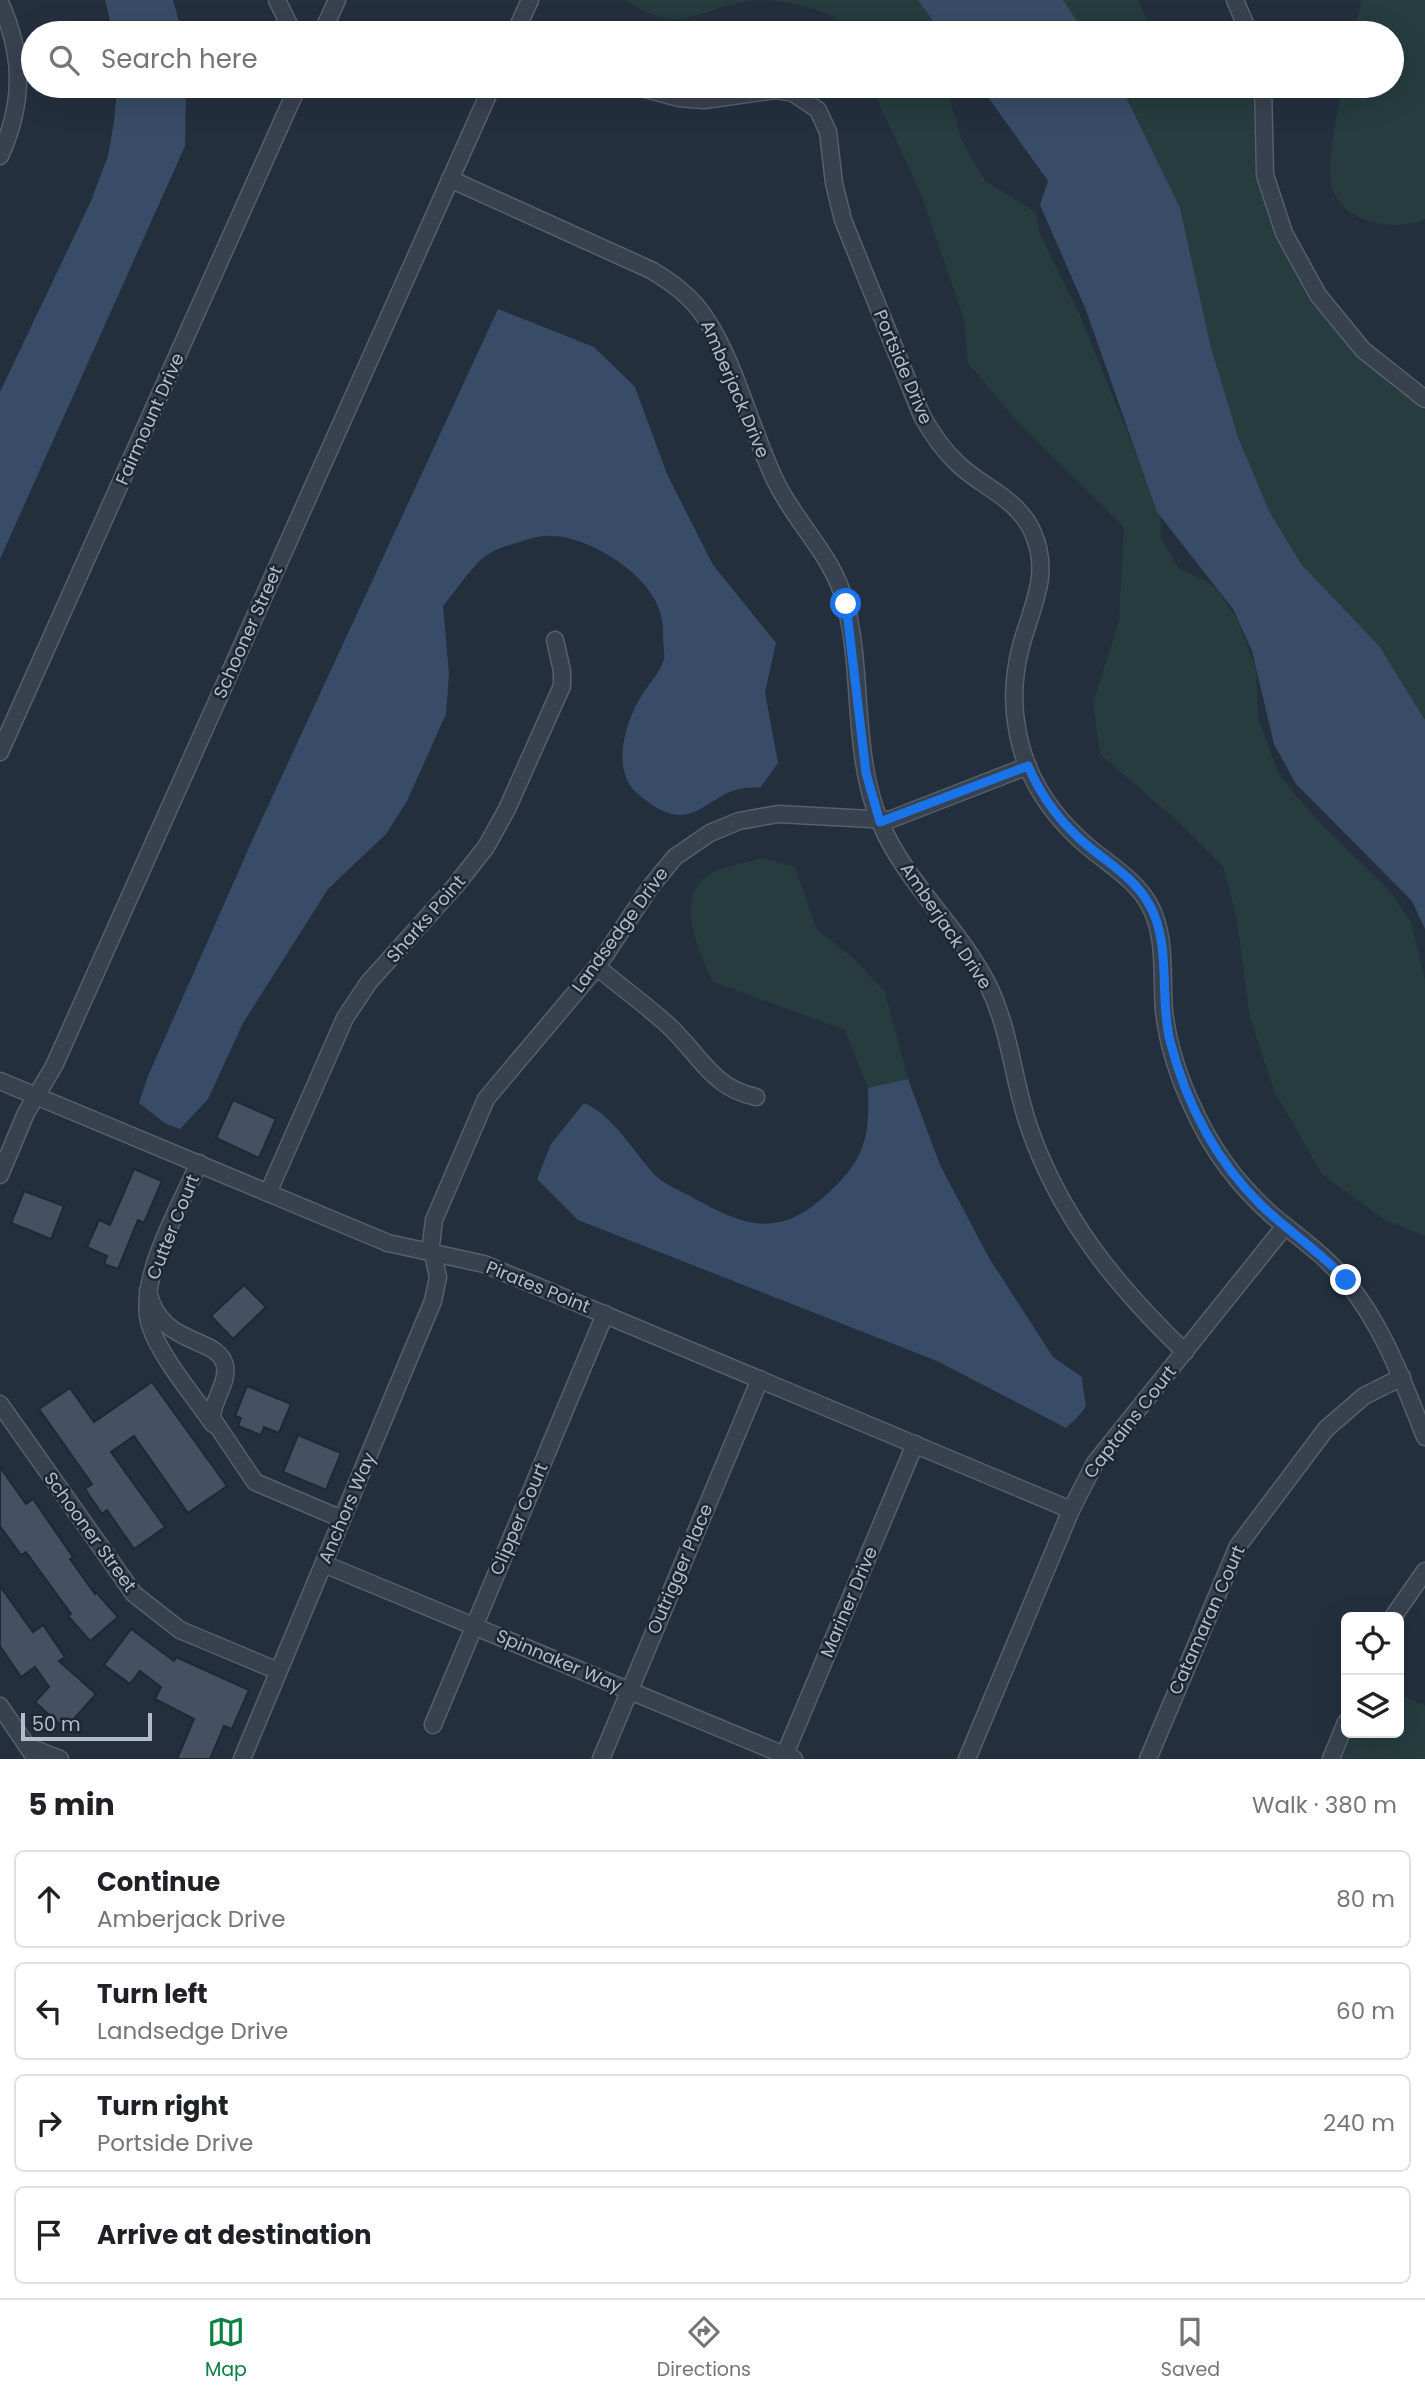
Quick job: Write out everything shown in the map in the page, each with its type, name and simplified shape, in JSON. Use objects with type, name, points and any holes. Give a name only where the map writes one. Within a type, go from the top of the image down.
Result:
[{"type":"street","points":[[277,0],[287,21]]},
{"type":"street","points":[[327,21],[337,0]]},
{"type":"street","points":[[521,21],[530,0]]},
{"type":"street","points":[[1236,0],[1244,21]]},
{"type":"street","points":[[0,2],[14,39],[20,82],[15,118],[0,156]]},
{"type":"street","name":"Fairmount Drive","points":[[0,752],[293,98]]},
{"type":"street","name":"Schooner Street","points":[[0,1175],[54,1066],[487,98]]},
{"type":"street","name":"Portside Drive","points":[[676,98],[718,98]]},
{"type":"street","name":"Portside Drive","points":[[802,98],[824,121],[843,220],[922,416],[938,442],[957,463],[1011,502],[1024,516],[1040,553],[1042,575],[1039,595],[1020,651],[1014,697],[1017,728],[1028,766],[1044,798],[1061,820],[1128,878],[1150,905],[1160,938],[1169,1037],[1186,1091],[1206,1133],[1227,1165],[1262,1206],[1346,1280],[1383,1335],[1425,1437]]},
{"type":"street","points":[[1263,98],[1265,175],[1284,233],[1318,295],[1363,350],[1425,399]]},
{"type":"street","name":"Amberjack Drive","points":[[450,179],[651,270],[681,290],[706,317],[777,485],[829,564],[842,589],[848,616],[866,773],[880,822],[923,895],[970,954],[989,987],[1006,1032],[1029,1126],[1042,1160],[1071,1217],[1102,1264],[1127,1294],[1185,1352]]},
{"type":"street","name":"Sharks Point","points":[[268,1193],[334,1040],[355,1002],[474,864],[507,809],[562,686],[562,671],[555,640]]},
{"type":"street","name":"Landsedge Drive","points":[[432,1254],[431,1235],[438,1205],[486,1099],[597,967],[664,868],[687,847],[710,832],[739,821],[778,814],[880,822],[1028,766]]},
{"type":"street","points":[[597,967],[670,1027],[719,1082],[737,1093],[756,1097]]},
{"type":"street","name":"Pirates Point","points":[[0,1081],[388,1243],[484,1264],[1071,1510]]},
{"type":"street","name":"Cutter Court","points":[[199,1163],[155,1266],[148,1291],[148,1317],[156,1338],[255,1482],[342,1519]]},
{"type":"street","name":"Captains Court","points":[[967,1759],[1071,1510],[1094,1462],[1285,1226]]},
{"type":"street","name":"Anchors Way","points":[[242,1759],[437,1291],[438,1277],[432,1254]]},
{"type":"street","name":"Cutter Court","points":[[148,1291],[153,1307],[165,1325],[209,1347],[222,1358],[225,1371],[212,1413],[213,1424]]},
{"type":"street","name":"Clipper Court","points":[[433,1725],[605,1314]]},
{"type":"street","name":"Catamaran Court","points":[[1148,1759],[1238,1546],[1326,1429],[1364,1396],[1402,1377]]},
{"type":"street","name":"Outrigger Place","points":[[601,1759],[760,1379]]},
{"type":"street","name":"Schooner Street","points":[[0,1404],[134,1594],[180,1630],[278,1671]]},
{"type":"street","name":"Mariner Drive","points":[[787,1758],[915,1444]]},
{"type":"street","name":"Spinnaker Way","points":[[324,1564],[787,1758]]},
{"type":"street","points":[[1397,1612],[1425,1571]]},
{"type":"street","points":[[0,1706],[32,1752],[60,1759]]},
{"type":"street","points":[[1331,1759],[1341,1734]]},
{"type":"green space","points":[[625,0],[755,0],[676,19],[644,11]]},
{"type":"green space","points":[[755,0],[920,0],[933,21],[841,21],[818,11],[781,2]]},
{"type":"green space","points":[[1052,0],[1138,0],[1147,21],[1068,21]]},
{"type":"green space","points":[[1362,0],[1425,0],[1425,219],[1398,225],[1369,221],[1356,216],[1345,207],[1336,197],[1331,183],[1331,148],[1340,98],[1404,98],[1404,21],[1356,21]]},
{"type":"green space","points":[[877,98],[950,98],[961,139],[985,181],[1036,212],[1040,234],[1078,311],[1140,463],[1160,495],[1161,538],[1179,569],[1209,582],[1220,593],[1237,619],[1256,668],[1258,719],[1279,775],[1319,822],[1389,890],[1411,922],[1425,980],[1425,1236],[1385,1220],[1322,1174],[1274,1091],[1250,1017],[1236,914],[1223,866],[1180,823],[1100,754],[1093,703],[1119,621],[1124,527],[1016,420],[968,363],[964,319],[921,194]]},
{"type":"green space","points":[[1109,98],[1253,98],[1255,174],[1275,236],[1309,299],[1355,355],[1425,410],[1425,761],[1269,537]]},
{"type":"green space","points":[[761,858],[795,867],[816,928],[856,961],[885,992],[908,1079],[868,1088],[845,1030],[713,982],[698,946],[691,919],[694,893],[700,882],[712,873]]},
{"type":"green space","points":[[1404,1696],[1425,1706],[1425,1759],[1342,1759],[1351,1738],[1404,1738]]},
{"type":"water","points":[[105,0],[173,0],[179,21],[110,21]]},
{"type":"water","points":[[918,0],[1063,0],[1077,21],[933,21]]},
{"type":"water","points":[[116,98],[186,98],[185,146],[0,559],[0,392],[91,201],[108,156]]},
{"type":"water","points":[[989,98],[1126,98],[1180,208],[1211,348],[1238,437],[1269,511],[1301,564],[1379,646],[1425,720],[1425,929],[1412,901],[1296,784],[1274,744],[1252,651],[1233,609],[1157,512],[1086,310],[1040,205],[1048,181]]},
{"type":"water","points":[[498,309],[594,347],[635,387],[667,474],[713,565],[776,643],[765,692],[778,763],[760,788],[741,789],[726,794],[688,814],[674,815],[658,808],[637,793],[624,772],[623,745],[636,705],[664,659],[663,624],[655,600],[630,570],[608,555],[572,539],[542,536],[488,554],[470,571],[443,606],[449,674],[446,714],[407,801],[386,834],[328,889],[243,1023],[208,1099],[180,1129],[166,1124],[139,1103],[148,1076],[256,832]]},
{"type":"water","points":[[908,1079],[940,1165],[989,1258],[1053,1357],[1082,1377],[1086,1405],[1066,1428],[937,1361],[578,1220],[537,1179],[551,1144],[584,1103],[604,1116],[654,1174],[666,1184],[743,1220],[774,1223],[791,1219],[825,1196],[856,1160],[866,1136],[868,1088]]},
{"type":"building","points":[[233,1100],[276,1119],[259,1158],[216,1138]]},
{"type":"building","points":[[134,1169],[162,1181],[144,1223],[138,1220],[118,1269],[104,1264],[107,1256],[87,1247],[99,1220],[110,1225]]},
{"type":"building","points":[[24,1191],[64,1206],[51,1239],[11,1223]]},
{"type":"building","points":[[244,1285],[266,1307],[233,1339],[211,1316]]},
{"type":"building","points":[[152,1382],[227,1486],[188,1513],[134,1436],[111,1452],[165,1527],[134,1549],[107,1510],[102,1514],[85,1489],[92,1484],[39,1409],[70,1388],[94,1422]]},
{"type":"building","points":[[247,1386],[291,1404],[279,1433],[264,1427],[261,1435],[238,1426],[241,1418],[235,1416]]},
{"type":"building","points":[[298,1435],[341,1453],[326,1490],[283,1472]]},
{"type":"building","points":[[0,1467],[26,1504],[33,1499],[95,1594],[96,1592],[118,1617],[90,1641],[68,1616],[71,1614],[26,1552],[21,1555],[0,1526]]},
{"type":"building","points":[[0,1586],[33,1632],[43,1625],[65,1657],[59,1661],[96,1694],[65,1729],[35,1702],[49,1687],[35,1667],[21,1677],[0,1646]]},
{"type":"building","points":[[131,1629],[174,1661],[176,1657],[249,1690],[232,1729],[224,1726],[210,1759],[177,1759],[194,1719],[155,1699],[161,1687],[140,1671],[130,1684],[104,1665]]},
{"type":"route","points":[[846,604],[866,773],[880,822],[1028,766],[1052,810],[1072,832],[1128,878],[1150,905],[1160,938],[1169,1037],[1186,1091],[1206,1133],[1233,1174],[1262,1206],[1334,1266],[1346,1280]]}]
